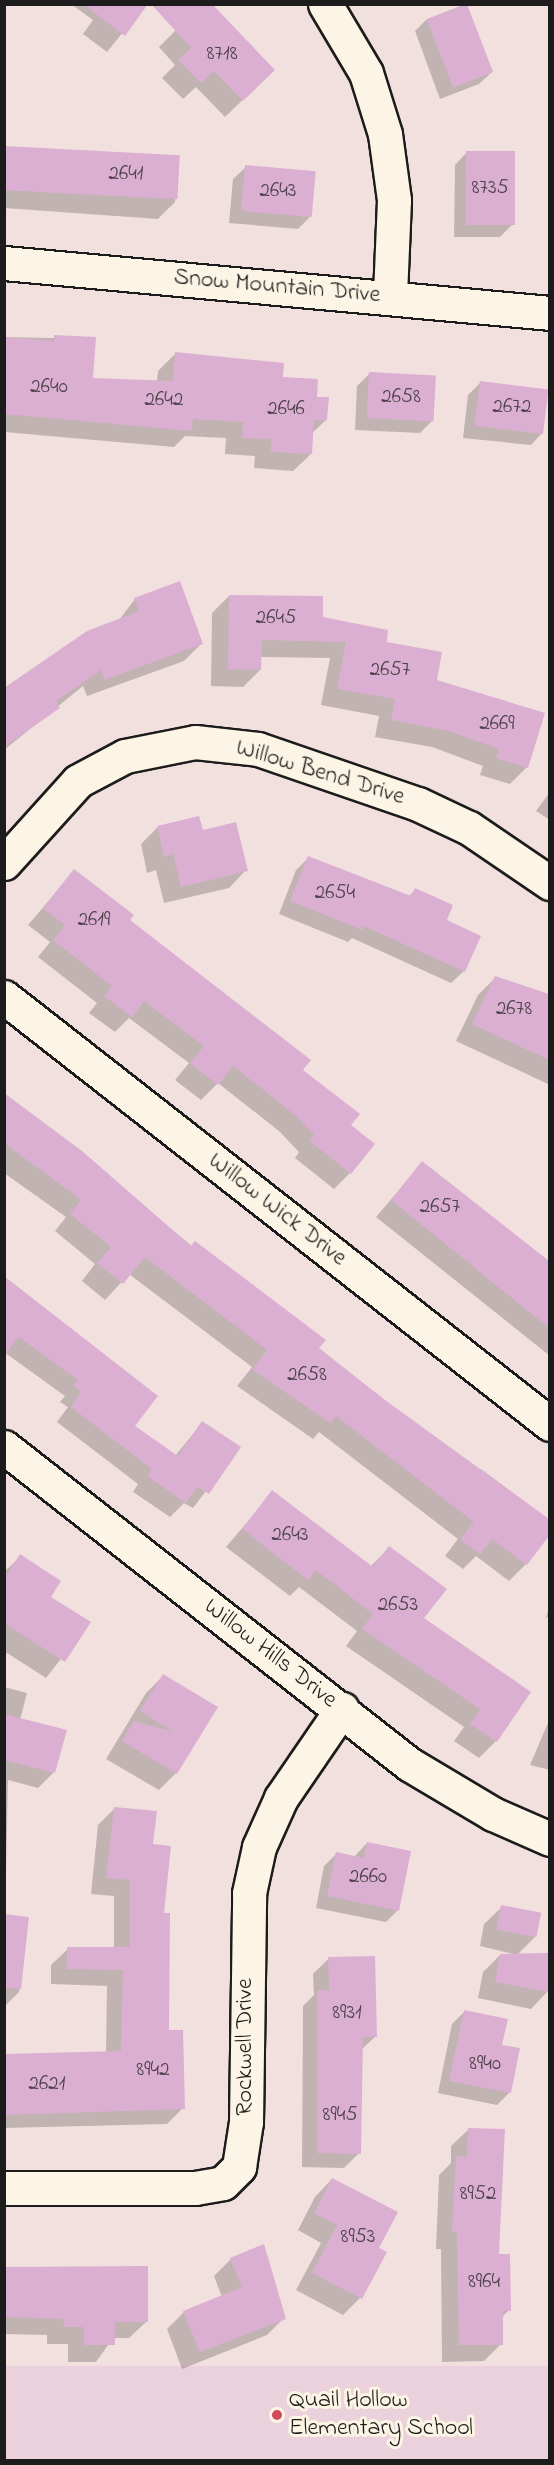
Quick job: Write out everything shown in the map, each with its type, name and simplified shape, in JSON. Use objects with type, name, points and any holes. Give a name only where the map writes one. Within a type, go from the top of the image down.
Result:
[{"type":"street","points":[[325,4],[366,73],[385,134],[394,200],[390,297]]},
{"type":"street","name":"Snow Mountain Drive","points":[[4,263],[549,313]]},
{"type":"street","name":"Willow Bend Drive","points":[[4,863],[78,781],[125,756],[195,742],[258,749],[418,804],[469,828],[549,883]]},
{"type":"street","name":"Willow Wick Drive","points":[[4,997],[549,1424]]},
{"type":"street","name":"Willow Hills Drive","points":[[7,1454],[342,1709],[409,1764],[493,1814],[549,1839]]},
{"type":"street","name":"Rockwell Drive","points":[[4,2188],[195,2188],[223,2183],[239,2167],[246,2133],[246,1943],[253,1875],[281,1798],[342,1709]]},
{"type":"shaded area","name":"Quail Hollow Elementary School","points":[[4,2366],[549,2366],[549,2460],[4,2460]]},
{"type":"building","points":[[83,4],[148,4],[125,36]]},
{"type":"building","points":[[151,4],[212,4],[275,70],[243,101],[214,71],[201,83],[178,60],[191,48]]},
{"type":"building","points":[[467,4],[493,72],[453,88],[427,19]]},
{"type":"building","points":[[4,146],[180,155],[177,199],[4,190]]},
{"type":"building","points":[[466,151],[515,151],[515,225],[466,225]]},
{"type":"building","points":[[245,165],[316,171],[312,217],[241,211]]},
{"type":"building","points":[[54,335],[96,337],[93,378],[173,381],[175,352],[284,363],[283,377],[318,379],[317,397],[329,397],[327,420],[314,420],[312,454],[271,452],[271,439],[242,438],[243,422],[193,419],[192,431],[4,414],[4,337],[54,341]]},
{"type":"building","points":[[369,372],[436,376],[434,421],[367,418]]},
{"type":"building","points":[[480,381],[548,389],[543,434],[475,426]]},
{"type":"building","points":[[180,581],[203,644],[104,680],[101,670],[56,701],[60,708],[4,747],[4,688],[87,631],[139,611],[134,598]]},
{"type":"building","points":[[229,595],[323,596],[323,617],[388,630],[387,642],[442,652],[437,680],[545,713],[528,768],[496,758],[499,749],[449,731],[391,720],[395,699],[337,689],[346,642],[262,640],[261,670],[228,669]]},
{"type":"building","points":[[199,816],[203,830],[236,822],[248,871],[181,887],[173,854],[164,857],[157,826]]},
{"type":"building","points":[[308,856],[411,896],[415,888],[453,905],[447,920],[481,936],[465,972],[364,926],[362,930],[290,901]]},
{"type":"building","points":[[74,869],[134,915],[130,920],[311,1060],[303,1070],[360,1114],[351,1125],[375,1144],[351,1174],[310,1141],[314,1135],[295,1115],[233,1066],[218,1085],[190,1063],[204,1046],[144,1001],[132,1017],[104,996],[112,986],[53,940],[65,925],[43,908]]},
{"type":"building","points":[[495,976],[549,994],[549,1060],[472,1024]]},
{"type":"building","points":[[4,1093],[82,1151],[191,1246],[195,1241],[326,1340],[319,1348],[385,1400],[549,1519],[549,1536],[527,1565],[492,1539],[480,1554],[460,1539],[474,1522],[336,1416],[330,1423],[252,1369],[267,1350],[145,1257],[123,1284],[97,1263],[111,1247],[70,1214],[81,1200],[4,1143]]},
{"type":"building","points":[[422,1161],[549,1261],[549,1328],[391,1200]]},
{"type":"building","points":[[4,1276],[158,1396],[135,1426],[178,1456],[202,1421],[241,1447],[209,1494],[197,1487],[186,1503],[147,1476],[152,1469],[71,1407],[81,1392],[74,1386],[78,1380],[19,1337],[4,1356]]},
{"type":"building","points":[[272,1490],[373,1567],[389,1546],[447,1589],[424,1618],[531,1692],[497,1742],[470,1724],[480,1709],[362,1629],[373,1614],[316,1570],[308,1580],[242,1529]]},
{"type":"building","points":[[20,1554],[61,1581],[51,1597],[91,1622],[65,1662],[4,1623],[4,1579]]},
{"type":"building","points":[[163,1674],[218,1707],[177,1774],[122,1741],[134,1721],[173,1732],[140,1711]]},
{"type":"building","points":[[4,1714],[67,1730],[55,1773],[4,1760]]},
{"type":"building","points":[[114,1807],[157,1811],[153,1844],[171,1846],[164,1913],[170,1913],[169,2030],[183,2030],[185,2109],[4,2115],[4,2054],[121,2051],[123,1970],[67,1969],[67,1947],[130,1947],[130,1880],[106,1878]]},
{"type":"building","points":[[367,1842],[411,1851],[399,1911],[327,1896],[336,1852],[364,1858]]},
{"type":"building","points":[[501,1905],[541,1913],[536,1937],[496,1930]]},
{"type":"building","points":[[4,1914],[29,1917],[21,1989],[4,1988]]},
{"type":"building","points":[[549,1953],[549,1992],[495,1982],[500,1954]]},
{"type":"building","points":[[375,1956],[377,2037],[363,2037],[361,2154],[317,2153],[317,1990],[329,1990],[328,1957]]},
{"type":"building","points":[[464,2010],[508,2019],[502,2045],[520,2048],[511,2093],[449,2081]]},
{"type":"building","points":[[468,2128],[505,2129],[499,2254],[510,2254],[511,2311],[503,2311],[503,2345],[459,2345],[457,2232],[452,2232],[456,2156],[467,2157]]},
{"type":"building","points":[[332,2178],[398,2212],[379,2248],[387,2252],[362,2299],[312,2273],[337,2225],[314,2213]]},
{"type":"building","points":[[264,2244],[286,2319],[200,2352],[183,2311],[242,2287],[230,2258]]},
{"type":"building","points":[[148,2266],[148,2322],[115,2322],[115,2345],[84,2345],[84,2327],[64,2327],[63,2319],[4,2317],[4,2267]]},
{"type":"place","name":"Quail Hollow Elementary School","points":[[277,2415]]}]
